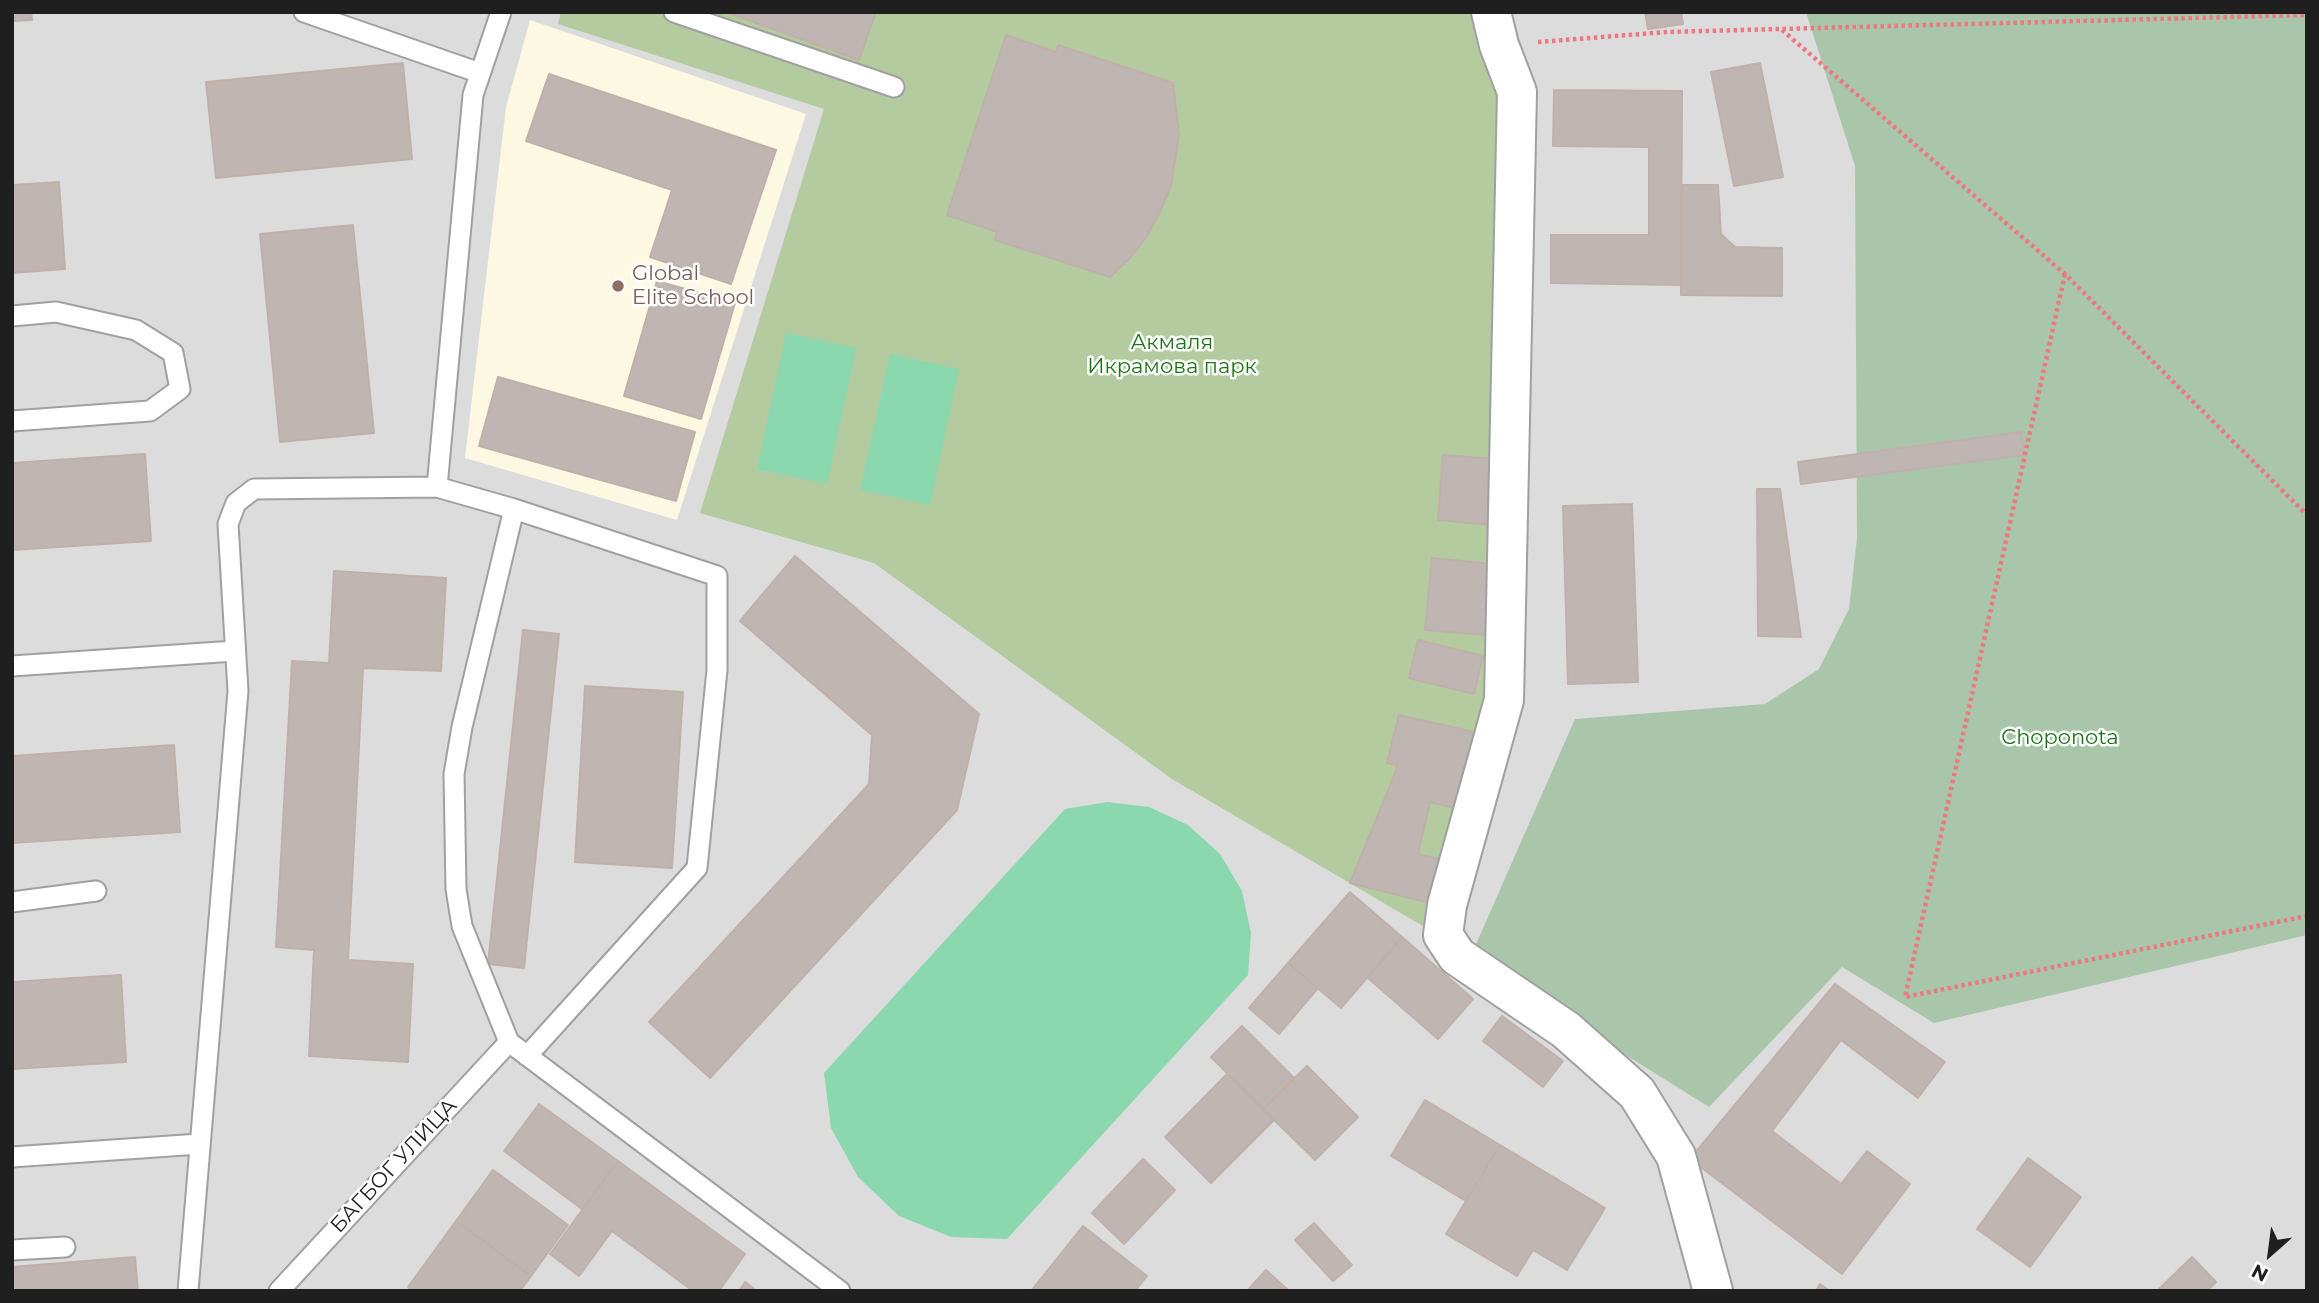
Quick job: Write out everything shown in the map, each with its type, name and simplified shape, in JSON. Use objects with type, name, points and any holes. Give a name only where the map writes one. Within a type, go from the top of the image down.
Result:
[{"type":"street","points":[[1495,29],[1517,92],[1504,700],[1447,905],[1443,935],[1457,956],[1566,1030],[1637,1093],[1676,1156],[1713,1291]]},
{"type":"lane","points":[[304,12],[480,73]]},
{"type":"lane","points":[[438,487],[472,95],[501,12]]},
{"type":"lane","points":[[674,12],[894,87]]},
{"type":"lane","points":[[12,316],[56,312],[136,330],[173,353],[180,389],[150,411],[12,421]]},
{"type":"lane","points":[[188,1291],[238,691],[228,524],[236,503],[254,489],[438,487],[514,509],[717,576],[717,670],[697,868],[527,1056]]},
{"type":"lane","points":[[514,509],[462,727],[454,774],[456,888],[462,926],[509,1042],[840,1291]]},
{"type":"lane","points":[[12,666],[235,650]]},
{"type":"lane","points":[[12,902],[96,891]]},
{"type":"lane","name":"БАГБОГ УЛИЦА","points":[[279,1291],[509,1042]]},
{"type":"lane","points":[[12,1157],[200,1144]]},
{"type":"lane","points":[[12,1250],[65,1247]]},
{"type":"path","points":[[1495,29],[1667,32],[2307,15]]},
{"type":"path","points":[[1781,29],[2065,274],[2307,515]]},
{"type":"path","points":[[2065,274],[1905,997],[2307,916]]},
{"type":"shaded area","points":[[12,12],[2307,12],[2307,1291],[12,1291]]},
{"type":"shaded area","name":"Global Elite School","points":[[530,20],[806,114],[677,520],[465,458],[506,107]]},
{"type":"green space","name":"Акмаля Икрамова парк","points":[[561,12],[1489,12],[1509,79],[1525,695],[1440,936],[1172,779],[874,563],[700,513],[824,109],[558,24]]},
{"type":"green space","name":"Choponota","points":[[1806,12],[2307,12],[2307,935],[1934,1023],[1842,967],[1709,1107],[1470,958],[1575,719],[1765,704],[1819,669],[1849,609],[1857,538],[1855,166]]},
{"type":"green space","points":[[786,333],[856,348],[827,484],[757,469]]},
{"type":"green space","points":[[890,354],[959,369],[930,505],[860,490]]},
{"type":"green space","points":[[1107,802],[1149,807],[1188,825],[1220,854],[1242,891],[1251,933],[1248,975],[1007,1239],[951,1237],[899,1216],[858,1177],[831,1128],[824,1073],[1065,809]]},
{"type":"building","points":[[12,12],[31,12],[32,20],[12,21]]},
{"type":"building","points":[[726,12],[876,12],[859,60]]},
{"type":"building","points":[[1645,12],[1681,12],[1683,24],[1648,29]]},
{"type":"building","points":[[1006,35],[1056,52],[1058,45],[1173,83],[1179,135],[1171,186],[1147,236],[1130,258],[1110,277],[995,240],[997,232],[947,215]]},
{"type":"building","points":[[403,63],[412,159],[216,178],[206,82]]},
{"type":"building","points":[[1760,63],[1783,177],[1734,186],[1711,72]]},
{"type":"building","points":[[549,74],[776,150],[731,284],[650,257],[672,190],[526,141]]},
{"type":"building","points":[[1554,90],[1682,91],[1681,285],[1551,283],[1551,235],[1649,235],[1649,147],[1553,146]]},
{"type":"building","points":[[59,182],[65,269],[12,273],[12,185]]},
{"type":"building","points":[[1682,185],[1718,185],[1721,234],[1735,247],[1782,248],[1782,296],[1681,295]]},
{"type":"building","points":[[353,225],[374,433],[280,442],[260,234]]},
{"type":"building","points":[[657,281],[735,303],[701,419],[624,396]]},
{"type":"building","points":[[498,377],[695,432],[676,501],[479,446]]},
{"type":"building","points":[[2021,432],[2024,455],[1801,484],[1798,462]]},
{"type":"building","points":[[145,454],[151,541],[12,550],[12,463]]},
{"type":"building","points":[[1443,455],[1497,459],[1492,525],[1438,520]]},
{"type":"building","points":[[1757,489],[1780,489],[1801,637],[1758,636]]},
{"type":"building","points":[[1632,504],[1638,682],[1568,684],[1563,506]]},
{"type":"building","points":[[795,556],[979,714],[957,810],[710,1078],[649,1022],[869,784],[872,735],[740,621]]},
{"type":"building","points":[[1432,558],[1493,564],[1486,635],[1425,630]]},
{"type":"building","points":[[334,571],[446,578],[441,671],[363,668],[348,960],[413,964],[408,1062],[309,1056],[314,950],[276,947],[292,661],[329,663]]},
{"type":"building","points":[[523,630],[559,634],[524,968],[488,964]]},
{"type":"building","points":[[1418,640],[1483,656],[1474,694],[1409,678]]},
{"type":"building","points":[[585,686],[683,692],[672,868],[575,862]]},
{"type":"building","points":[[1399,715],[1478,733],[1459,809],[1430,802],[1418,854],[1452,862],[1442,906],[1350,883],[1398,766],[1387,763]]},
{"type":"building","points":[[174,745],[180,832],[12,843],[12,756]]},
{"type":"building","points":[[1350,892],[1402,937],[1341,1008],[1288,963]]},
{"type":"building","points":[[1402,937],[1473,999],[1438,1039],[1368,978]]},
{"type":"building","points":[[1288,963],[1318,988],[1279,1034],[1249,1008]]},
{"type":"building","points":[[121,975],[126,1062],[12,1069],[12,982]]},
{"type":"building","points":[[1835,984],[1945,1062],[1918,1098],[1841,1040],[1772,1131],[1841,1184],[1867,1151],[1910,1184],[1842,1274],[1690,1159]]},
{"type":"building","points":[[1502,1016],[1563,1061],[1543,1087],[1483,1041]]},
{"type":"building","points":[[1242,1026],[1294,1078],[1263,1109],[1211,1057]]},
{"type":"building","points":[[1307,1066],[1358,1117],[1315,1160],[1263,1109]]},
{"type":"building","points":[[1227,1074],[1274,1120],[1211,1183],[1165,1137]]},
{"type":"building","points":[[1425,1100],[1500,1145],[1466,1201],[1391,1156]]},
{"type":"building","points":[[539,1104],[618,1161],[582,1209],[504,1151]]},
{"type":"building","points":[[1500,1145],[1605,1208],[1567,1270],[1533,1250],[1517,1276],[1446,1234]]},
{"type":"building","points":[[2028,1158],[2081,1197],[2030,1267],[1977,1229]]},
{"type":"building","points":[[1143,1159],[1175,1190],[1124,1244],[1092,1213]]},
{"type":"building","points":[[618,1161],[745,1254],[719,1291],[693,1291],[612,1231],[579,1276],[550,1254]]},
{"type":"building","points":[[493,1170],[568,1225],[531,1276],[456,1221]]},
{"type":"building","points":[[456,1221],[531,1276],[520,1291],[413,1291],[408,1287]]},
{"type":"building","points":[[1314,1223],[1352,1265],[1333,1281],[1295,1240]]},
{"type":"building","points":[[1083,1226],[1147,1276],[1135,1291],[1031,1291]]},
{"type":"building","points":[[135,1257],[138,1291],[12,1291],[12,1267]]},
{"type":"building","points":[[2192,1257],[2216,1282],[2207,1291],[2157,1291]]},
{"type":"building","points":[[1266,1270],[1289,1291],[1247,1291]]},
{"type":"building","points":[[745,1282],[757,1291],[739,1291]]},
{"type":"building","points":[[1820,1284],[1830,1291],[1816,1291]]},
{"type":"place","name":"Global Elite School","points":[[618,286]]}]
